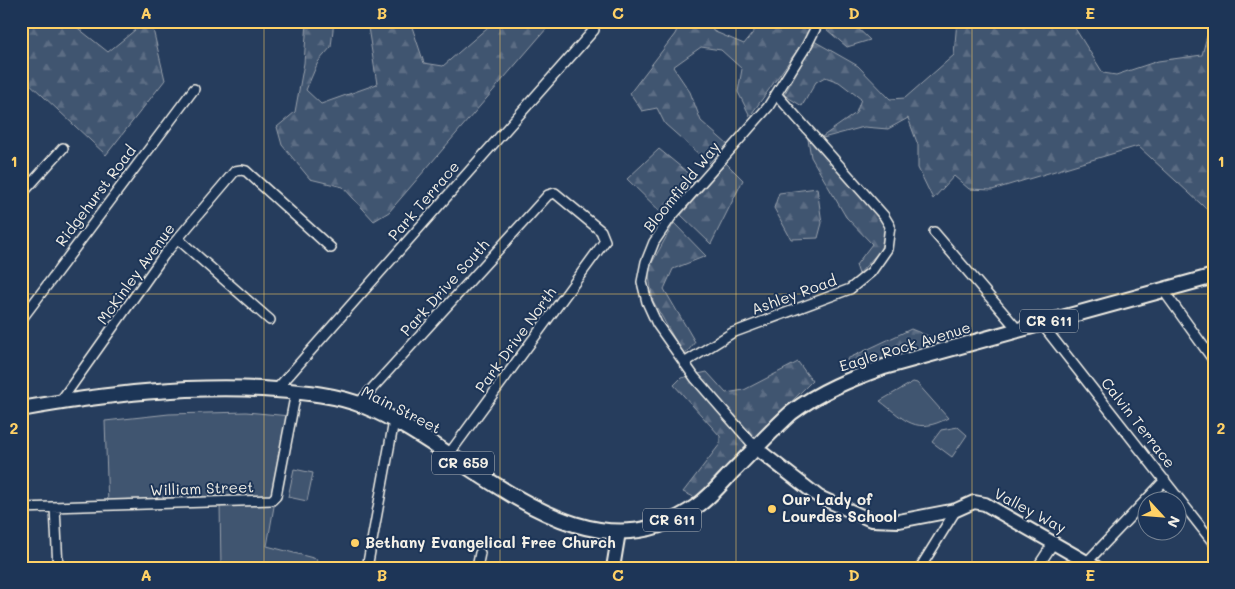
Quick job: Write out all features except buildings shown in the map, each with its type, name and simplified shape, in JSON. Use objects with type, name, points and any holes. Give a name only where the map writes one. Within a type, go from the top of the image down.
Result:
[{"type":"main road","name":"Eagle Rock Avenue","points":[[619,532],[646,529],[666,523],[698,506],[796,410],[837,385],[884,367],[1214,276]]},
{"type":"main road","name":"Main Street","points":[[21,409],[60,402],[188,388],[276,390],[358,404],[394,422],[449,454],[557,520],[590,530],[619,532]]},
{"type":"street","name":"Bloomfield Way","points":[[756,448],[684,363],[657,324],[646,302],[642,282],[646,262],[654,242],[671,217],[768,107],[807,45],[819,21]]},
{"type":"street","name":"Park Terrace","points":[[276,390],[594,30]]},
{"type":"street","name":"Ridgehurst Road","points":[[21,320],[194,89]]},
{"type":"street","name":"Ashley Road","points":[[684,363],[732,332],[850,289],[871,272],[887,249],[890,226],[884,216],[776,94]]},
{"type":"street","points":[[21,195],[63,148]]},
{"type":"street","name":"McKinley Avenue","points":[[60,402],[178,239],[235,171],[246,171],[331,248]]},
{"type":"street","name":"Park Drive North","points":[[449,454],[605,241],[601,231],[555,193]]},
{"type":"street","name":"Park Drive South","points":[[358,404],[548,195],[555,193]]},
{"type":"street","points":[[934,232],[1018,330]]},
{"type":"street","points":[[178,239],[270,320]]},
{"type":"street","points":[[1163,290],[1214,361]]},
{"type":"street","name":"Calvin Terrace","points":[[1041,324],[1212,541]]},
{"type":"street","name":"William Street","points":[[21,508],[272,500],[276,496],[296,392]]},
{"type":"street","points":[[367,568],[394,422]]},
{"type":"street","name":"Valley Way","points":[[756,448],[819,497],[871,520],[899,521],[956,510],[974,502],[985,504],[1092,565]]},
{"type":"street","points":[[1092,565],[1165,480]]},
{"type":"street","points":[[55,507],[58,568]]},
{"type":"street","points":[[920,568],[956,510]]},
{"type":"street","points":[[613,568],[619,532]]},
{"type":"street","points":[[1037,568],[1054,542]]},
{"type":"street","points":[[477,568],[480,553]]},
{"type":"green space","points":[[21,21],[69,21],[108,52],[146,21],[151,21],[165,80],[106,155],[27,81],[21,81]]},
{"type":"green space","points":[[307,21],[334,21],[331,47],[318,62],[306,90],[321,104],[377,84],[367,21],[410,21],[424,63],[443,66],[495,21],[553,21],[389,212],[374,221],[343,187],[310,179],[282,145],[277,127],[295,112],[304,63]]},
{"type":"green space","points":[[681,21],[712,21],[713,31],[744,44],[762,21],[815,21],[816,24],[750,116],[738,92],[742,69],[721,50],[701,47],[673,67],[690,92],[701,121],[728,145],[709,163],[665,124],[657,108],[642,111],[630,93],[675,34]]},
{"type":"green space","points":[[829,21],[850,21],[870,40],[847,47],[826,29]]},
{"type":"green space","points":[[957,21],[1074,21],[1073,25],[1103,73],[1116,75],[1158,61],[1202,55],[1207,36],[1214,30],[1214,216],[1138,146],[992,190],[969,189],[954,176],[933,199],[918,168],[918,145],[908,118],[888,129],[864,127],[819,139],[856,113],[861,99],[839,82],[825,77],[816,82],[802,106],[784,95],[814,41],[858,66],[890,99],[905,98],[954,55]]},
{"type":"green space","points":[[807,133],[885,226],[881,249],[859,274],[856,265],[872,244],[846,217],[811,157]]},
{"type":"green space","points":[[659,149],[698,181],[666,217],[627,179]]},
{"type":"green space","points":[[726,163],[743,180],[711,244],[681,215]]},
{"type":"green space","points":[[817,188],[822,223],[818,238],[791,239],[774,208],[779,193]]},
{"type":"green space","points":[[674,223],[706,256],[673,269],[664,289],[695,342],[684,356],[653,301],[648,270]]},
{"type":"green space","points":[[911,329],[943,342],[850,374],[847,359]]},
{"type":"green space","points":[[798,362],[812,381],[696,498],[683,492],[720,444],[720,436],[674,385],[681,378],[707,372],[726,393],[744,390]]},
{"type":"green space","points":[[913,382],[917,383],[948,418],[937,423],[919,425],[905,420],[880,401]]},
{"type":"green space","points":[[246,412],[290,416],[267,546],[317,559],[315,568],[221,568],[220,503],[108,506],[105,421],[169,414]]},
{"type":"green space","points":[[958,427],[967,435],[952,457],[932,442],[941,430]]},
{"type":"green space","points":[[294,469],[313,473],[307,501],[288,497]]},
{"type":"place","name":"Our Lady of Lourdes School","points":[[772,509]]},
{"type":"place","name":"Bethany Evangelical Free Church","points":[[355,543]]}]
